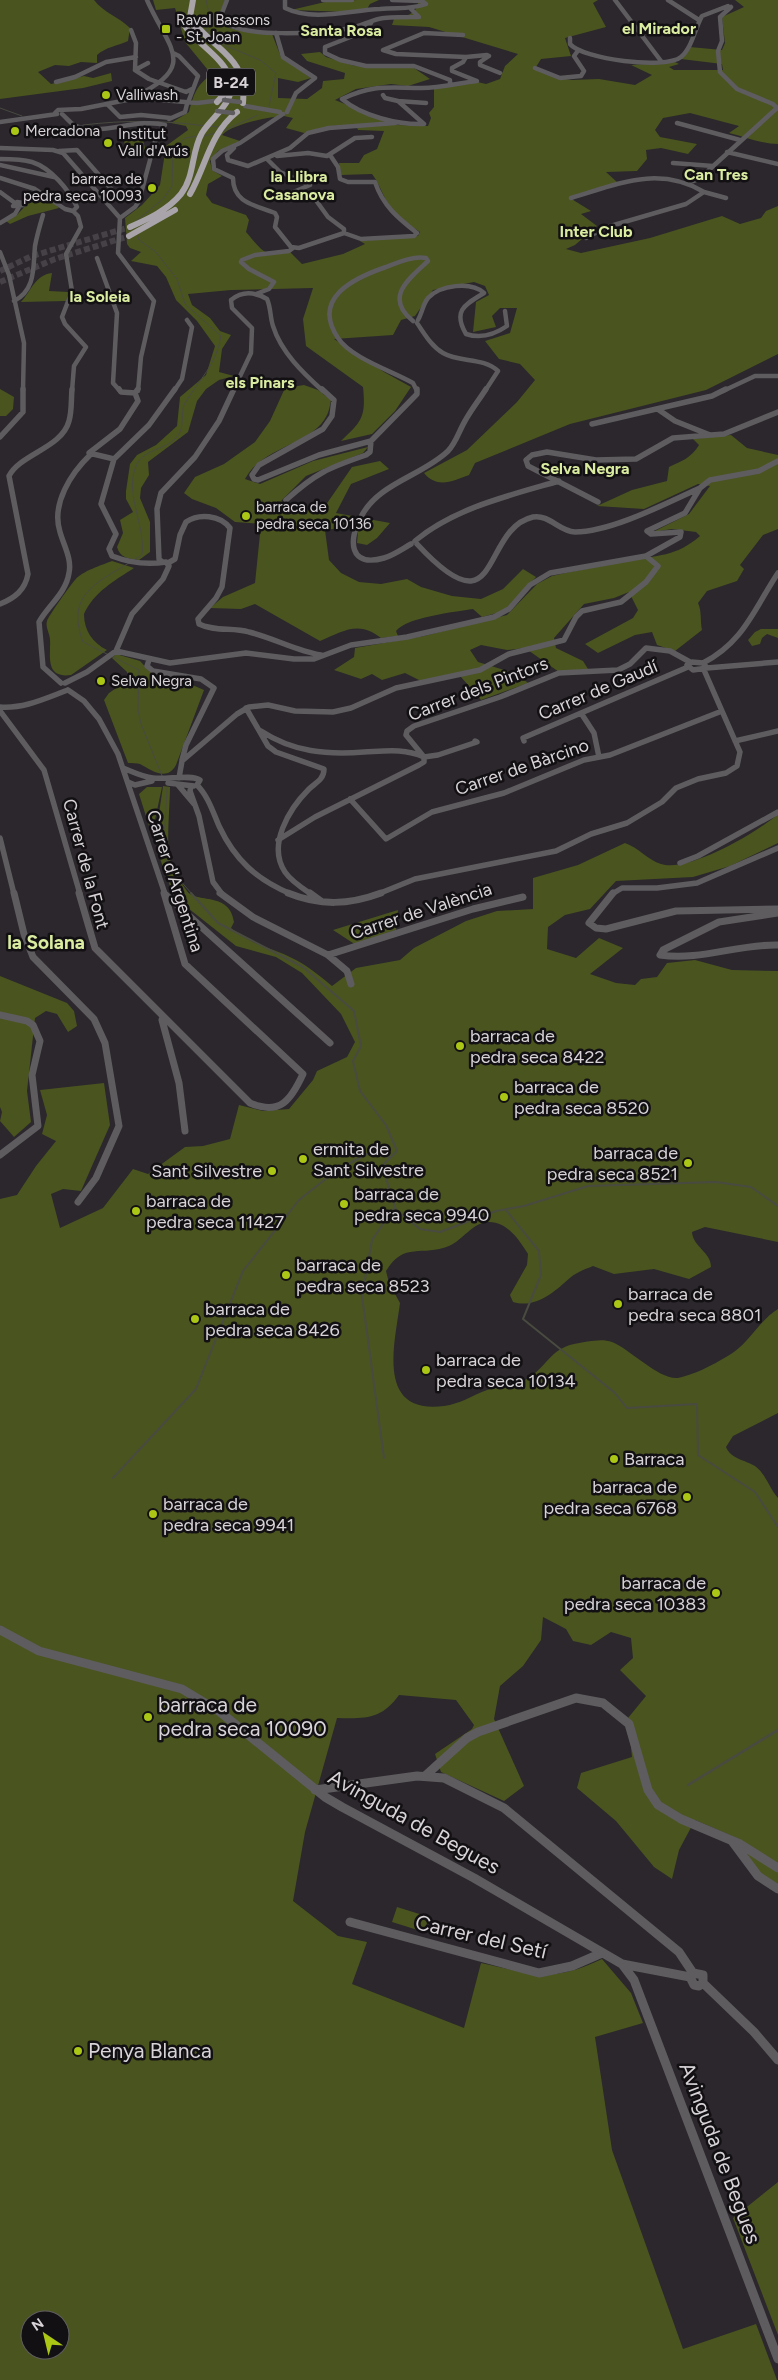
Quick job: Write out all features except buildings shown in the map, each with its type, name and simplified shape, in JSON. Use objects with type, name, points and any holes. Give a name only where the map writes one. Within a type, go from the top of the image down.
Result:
[{"type":"highway","points":[[187,0],[184,12],[185,26],[190,41],[218,69],[224,80],[224,94],[217,102]]},
{"type":"highway","points":[[193,0],[190,17],[204,35],[242,71],[246,85],[240,107],[215,135],[203,170],[196,182]]},
{"type":"highway","name":"B-24","points":[[129,236],[146,228],[179,206],[189,195],[196,182],[203,146],[209,133],[234,103],[239,86],[230,66],[194,30],[190,17]]},
{"type":"highway","name":"B-24","points":[[130,227],[164,209],[180,196],[187,186],[193,167],[197,142],[227,103],[232,89],[226,71],[191,35],[185,26]]},
{"type":"highway","points":[[193,167],[190,144],[214,109]]},
{"type":"street","points":[[147,0],[173,53],[175,61],[174,69],[154,92],[165,100]]},
{"type":"street","points":[[227,0],[220,16],[221,22],[236,28],[295,35],[337,30],[390,18],[419,18],[419,15],[411,9]]},
{"type":"street","points":[[285,0],[285,8],[296,12],[348,14],[376,8],[411,9],[426,3],[392,0]]},
{"type":"street","points":[[322,0],[352,0]]},
{"type":"street","points":[[615,0],[661,61]]},
{"type":"street","points":[[668,0],[699,20]]},
{"type":"street","points":[[724,0],[730,6]]},
{"type":"street","points":[[692,15],[730,6]]},
{"type":"street","points":[[691,182],[699,179],[776,107],[737,89],[720,72],[718,51],[722,41],[722,25],[720,17],[730,6]]},
{"type":"street","points":[[570,38],[569,42],[577,52],[634,63],[678,59],[682,55],[699,20],[705,13]]},
{"type":"street","points":[[371,22],[370,26],[360,32],[325,47],[325,53],[340,60],[366,66],[414,66],[430,74],[446,78],[450,82]]},
{"type":"street","points":[[131,30],[136,43],[135,70]]},
{"type":"street","points":[[463,35],[427,32],[383,50],[396,54],[489,56],[480,62],[480,65],[500,74]]},
{"type":"street","points":[[276,34],[283,57],[315,78],[296,93],[290,109],[240,143],[227,155],[230,161],[242,166],[254,167],[293,148],[301,136],[324,128],[396,123],[424,124],[398,101]]},
{"type":"street","points":[[535,68],[566,79],[581,76],[584,71],[574,56],[577,52]]},
{"type":"street","points":[[63,112],[74,125],[86,129],[142,123],[155,124],[155,127],[162,125],[170,118],[185,112],[198,76],[179,56],[173,53]]},
{"type":"street","points":[[56,82],[75,77],[106,62],[136,57]]},
{"type":"street","points":[[396,123],[351,105],[342,99],[345,96],[362,90],[387,86],[417,88],[450,82],[477,81],[452,71],[452,68],[463,62],[466,57]]},
{"type":"street","points":[[135,70],[148,63]]},
{"type":"street","points":[[135,70],[160,85],[186,92],[192,89]]},
{"type":"street","points":[[127,100],[160,85]]},
{"type":"street","points":[[383,95],[385,98],[398,101],[426,103]]},
{"type":"street","points":[[0,122],[145,98],[197,103],[224,100],[240,107]]},
{"type":"street","points":[[214,109],[213,104],[217,102]]},
{"type":"street","points":[[197,103],[214,109],[240,107],[283,113]]},
{"type":"street","points":[[107,104],[120,117],[141,115],[170,118]]},
{"type":"street","points":[[677,123],[740,140]]},
{"type":"street","points":[[0,709],[26,705],[68,690],[63,683],[43,667],[39,622],[58,599],[69,575],[69,559],[58,522],[60,508],[72,474],[120,429],[138,401],[137,393],[141,357],[154,301],[118,253],[120,218],[139,201],[141,186],[150,167],[162,125]]},
{"type":"street","points":[[267,159],[308,152],[321,157],[330,155],[355,138],[372,137]]},
{"type":"street","points":[[240,143],[217,154],[213,159],[214,169],[233,178],[232,189],[240,199],[275,213],[277,217],[275,227],[288,245],[293,248]]},
{"type":"street","points":[[0,148],[77,150],[114,192]]},
{"type":"street","points":[[59,151],[120,218]]},
{"type":"street","points":[[727,152],[778,164]]},
{"type":"street","points":[[167,566],[161,561],[157,509],[161,493],[195,457],[219,421],[248,359],[253,342],[252,328],[232,308],[230,300],[241,294],[256,294],[269,289],[274,282],[245,267],[242,260],[289,251],[293,248],[320,242],[344,233],[365,239],[414,236],[417,233],[394,215],[379,194],[374,182],[348,182],[340,179],[338,167],[330,155]]},
{"type":"street","points":[[0,159],[28,160],[41,164],[72,197],[77,207],[72,211]]},
{"type":"street","points":[[267,159],[275,170],[310,185],[284,196],[315,199],[328,217],[344,229],[344,233]]},
{"type":"street","points":[[673,163],[713,166]]},
{"type":"street","points":[[0,165],[54,177]]},
{"type":"street","points":[[571,198],[652,177],[673,177],[691,182],[704,192],[726,198]]},
{"type":"street","points":[[0,178],[35,188],[54,198],[64,210],[72,211],[78,216],[81,227],[68,246],[66,253],[66,261],[72,284],[62,318],[65,324],[80,337],[86,347],[74,366],[69,423],[52,444],[10,472],[12,503],[21,533],[28,574],[27,583],[20,593],[0,604]]},
{"type":"street","points":[[0,192],[17,205],[16,214],[0,223]]},
{"type":"street","points":[[586,238],[607,227],[685,204],[700,197],[704,192]]},
{"type":"street","points":[[14,301],[24,295],[30,284],[34,270],[34,249],[42,215]]},
{"type":"street","points":[[0,252],[9,275],[24,342],[22,412],[0,437]]},
{"type":"street","points":[[256,294],[269,302],[274,329],[286,354],[321,390],[334,400],[334,405],[329,423],[323,429],[259,465],[253,472],[254,479],[264,479],[319,455],[371,441],[413,400],[418,389],[410,381],[387,370],[340,340],[330,319],[331,304],[336,295],[355,279],[412,258],[424,257],[428,262],[403,284],[400,291],[402,308],[416,321],[427,339],[442,352],[458,359],[493,366],[498,371],[487,390],[467,416],[450,449],[430,465],[387,489],[372,500],[361,513],[351,540],[354,551],[370,560],[383,559],[414,543],[424,533],[457,515],[558,481]]},
{"type":"street","points":[[97,258],[117,313],[113,383],[121,392],[137,393]]},
{"type":"street","points":[[416,321],[423,304],[430,296],[462,286],[479,288],[484,293],[467,302],[463,309],[462,325],[466,334],[479,337],[502,330],[507,326],[505,312]]},
{"type":"street","points":[[161,561],[155,564],[130,562],[112,556],[109,549],[116,534],[101,504],[114,459],[149,425],[182,379],[192,327],[187,320]]},
{"type":"street","points":[[592,424],[712,396],[755,376],[778,376]]},
{"type":"street","points":[[658,410],[675,421],[713,436]]},
{"type":"street","points":[[598,502],[528,466],[526,460],[532,455],[547,452],[596,460],[636,458],[673,438],[713,436],[735,430],[778,412]]},
{"type":"street","points":[[286,500],[318,473],[366,455],[370,452],[371,441]]},
{"type":"street","points":[[93,453],[114,459]]},
{"type":"street","points":[[414,543],[446,572],[459,578],[475,580],[486,574],[502,541],[529,519],[537,517],[546,518],[564,530],[586,530],[655,508],[700,488],[715,478],[759,471],[778,462]]},
{"type":"street","points":[[112,654],[180,663],[246,653],[305,660],[325,656],[351,645],[406,637],[494,617],[509,609],[530,585],[550,573],[646,556],[664,548],[682,534],[678,532],[651,534],[647,531],[686,512],[700,488]]},
{"type":"street","points":[[155,564],[158,569],[167,566],[175,559],[182,528],[187,522],[201,517],[221,520],[230,528],[222,587],[216,598],[198,619],[199,624],[208,628],[249,631],[300,652],[325,656]]},
{"type":"street","points":[[182,761],[246,708],[268,704],[294,711],[333,712],[350,708],[396,688],[480,670],[509,654],[559,642],[566,637],[572,622],[581,612],[587,608],[623,602],[653,575],[658,566],[646,556]]},
{"type":"street","points":[[58,692],[57,688],[63,683],[87,672],[112,654],[132,614],[163,579],[167,566]]},
{"type":"street","points":[[705,667],[746,630],[768,586],[778,573]]},
{"type":"street","name":"Carrer dels Pintors","points":[[424,757],[406,735],[407,731],[414,726],[500,697],[559,673],[626,668],[646,648],[670,651],[689,665]]},
{"type":"street","points":[[149,660],[147,666],[154,672],[202,679],[211,683],[214,688],[211,698],[186,745],[182,770],[178,781]]},
{"type":"street","points":[[689,665],[693,670],[705,667],[778,662]]},
{"type":"street","name":"Carrer de Gaudí","points":[[524,741],[523,738],[689,665]]},
{"type":"street","points":[[128,780],[178,781],[194,786],[204,792],[228,844],[242,864],[276,888],[322,902],[351,903],[415,879],[556,851],[591,834],[627,823],[662,802],[676,788],[698,779],[726,773],[737,766],[740,752],[705,667]]},
{"type":"street","name":"Carrer d'Argentina","points":[[68,690],[84,700],[111,738],[128,780],[170,910],[185,964],[303,1074],[293,1094],[285,1104],[269,1108],[254,1105],[161,1017]]},
{"type":"street","points":[[246,708],[261,731],[264,741],[276,752],[324,768],[324,773],[296,805],[278,840],[281,866],[286,873],[322,902]]},
{"type":"street","name":"Carrer de la Font","points":[[0,709],[44,770],[95,948],[161,1017],[179,1083],[185,1132]]},
{"type":"street","name":"Carrer de Bàrcino","points":[[350,799],[382,837],[386,839],[432,812],[504,793],[584,760],[651,740],[722,711]]},
{"type":"street","points":[[581,713],[600,745],[599,757]]},
{"type":"street","name":"Carrer dels Pintors","points":[[261,731],[289,747],[302,750],[346,753],[404,750],[424,757]]},
{"type":"street","points":[[735,741],[778,731]]},
{"type":"street","points":[[278,840],[350,799],[419,765],[424,762],[424,757],[477,742],[475,741]]},
{"type":"street","points":[[123,768],[137,774],[141,781]]},
{"type":"street","points":[[182,770],[187,777]]},
{"type":"street","points":[[128,780],[137,774]]},
{"type":"street","points":[[178,781],[187,777],[199,779],[200,782],[190,791],[205,838],[213,882],[219,892],[253,917],[328,955],[345,969],[351,984]]},
{"type":"street","name":"Carrer d'Argentina","points":[[133,798],[141,781]]},
{"type":"street","points":[[178,781],[196,806]]},
{"type":"street","points":[[680,863],[698,856],[778,812]]},
{"type":"street","points":[[0,838],[24,934],[33,958],[94,1019],[105,1044],[119,1126],[96,1178],[78,1202]]},
{"type":"street","points":[[778,848],[707,880],[657,888],[622,888],[614,892],[590,923],[596,928],[606,930],[676,911],[778,911]]},
{"type":"street","points":[[165,894],[330,1043]]},
{"type":"street","name":"Carrer de València","points":[[328,955],[356,948],[458,911],[523,897]]},
{"type":"street","points":[[170,910],[182,910]]},
{"type":"street","points":[[778,911],[720,922],[663,950],[660,955],[669,957],[708,955],[755,945],[778,945]]},
{"type":"street","points":[[0,1015],[27,1021],[33,1025],[40,1041],[32,1075],[38,1126],[24,1139],[0,1155]]},
{"type":"street","name":"Avinguda de Begues","points":[[0,1630],[39,1651],[64,1660],[182,1689],[220,1712],[315,1790],[342,1807],[532,1910],[602,1953],[622,1964],[692,1975]]},
{"type":"street","points":[[425,1776],[467,1738],[478,1732],[576,1698],[591,1699],[603,1703],[629,1724],[648,1790],[658,1805],[681,1819],[732,1840],[778,1868]]},
{"type":"street","points":[[315,1790],[425,1776],[444,1778],[504,1808],[678,1952],[692,1975],[694,1985],[699,1986],[703,1983],[754,2032],[778,2060]]},
{"type":"street","points":[[732,1840],[758,1876],[778,1889]]},
{"type":"street","name":"Carrer del Setí","points":[[350,1922],[539,1973],[560,1970],[588,1961],[602,1953]]},
{"type":"street","name":"Avinguda de Begues","points":[[622,1964],[634,1980],[778,2359]]},
{"type":"green space","points":[[0,0],[94,0],[130,28],[128,41],[100,52],[97,55],[97,63],[81,62],[69,66],[55,65],[38,72],[51,84],[84,76],[93,78],[111,73],[112,81],[83,88],[0,99]]},
{"type":"green space","points":[[153,0],[225,0],[218,19],[222,24],[242,31],[272,34],[281,57],[311,78],[298,82],[278,78],[278,98],[307,99],[322,88],[323,81],[344,79],[345,73],[307,61],[301,54],[320,52],[326,57],[355,66],[414,68],[430,79],[408,86],[391,84],[356,89],[335,100],[397,125],[428,126],[431,118],[429,113],[434,107],[434,88],[469,80],[486,84],[500,79],[505,66],[518,54],[429,27],[392,25],[394,19],[412,13],[417,7],[418,3],[400,0],[598,0],[593,3],[606,27],[565,38],[571,56],[541,59],[536,67],[554,77],[571,80],[599,79],[635,85],[652,75],[631,65],[675,62],[679,64],[669,67],[674,70],[723,70],[722,64],[681,59],[690,47],[722,50],[725,43],[722,17],[744,7],[735,0],[778,0],[778,144],[760,142],[729,133],[739,126],[690,113],[663,118],[655,130],[660,137],[697,144],[688,154],[661,148],[646,150],[647,159],[637,171],[606,172],[618,183],[570,198],[591,211],[581,214],[597,226],[575,245],[566,249],[581,253],[650,238],[722,216],[740,224],[761,218],[766,211],[778,206],[778,354],[706,390],[570,424],[475,463],[469,475],[451,481],[440,482],[434,481],[424,473],[467,450],[517,402],[535,380],[520,364],[499,359],[485,341],[510,333],[517,308],[500,308],[492,316],[496,327],[473,332],[476,302],[489,295],[485,286],[474,282],[433,290],[415,316],[401,320],[393,335],[334,339],[384,372],[411,387],[395,411],[372,434],[341,441],[361,418],[364,405],[363,387],[306,346],[303,319],[313,288],[231,290],[188,294],[192,305],[210,318],[220,331],[231,335],[222,349],[219,372],[234,376],[219,380],[206,389],[197,401],[188,432],[148,462],[149,475],[141,488],[140,498],[150,522],[150,552],[139,560],[125,557],[120,554],[117,547],[123,533],[120,520],[133,512],[126,499],[130,464],[137,455],[156,445],[177,426],[180,397],[206,375],[215,346],[197,321],[176,300],[166,277],[157,266],[131,261],[141,252],[130,248],[127,244],[125,218],[142,205],[160,185],[166,146],[188,130],[186,126],[171,123],[189,112],[196,90],[212,75],[185,42],[175,8],[156,10]],"holes":[[[284,116],[293,118],[286,128],[304,133],[332,126],[356,125],[358,130],[384,131],[377,149],[364,155],[359,163],[339,163],[341,175],[372,174],[394,213],[420,232],[418,236],[360,241],[365,244],[343,254],[302,264],[290,252],[274,254],[264,251],[246,232],[249,220],[246,215],[212,203],[206,195],[208,184],[222,176],[212,170],[210,161],[218,151],[240,141],[222,135],[227,131],[251,122]]]},
{"type":"green space","points":[[379,0],[370,4],[367,9],[349,12],[291,10],[325,2]]},
{"type":"green space","points":[[143,140],[146,152],[127,153],[124,141]]},
{"type":"green space","points":[[48,197],[59,208],[28,216],[10,224],[6,221],[17,215],[27,204]]},
{"type":"green space","points":[[52,273],[49,291],[69,292],[66,301],[21,302],[38,280],[46,274]]},
{"type":"green space","points":[[304,385],[318,390],[331,400],[327,415],[311,433],[263,459],[245,479],[260,484],[313,461],[368,447],[363,453],[306,476],[281,501],[298,508],[321,512],[352,467],[380,461],[389,469],[351,484],[336,513],[390,523],[377,538],[367,545],[357,543],[358,532],[349,527],[325,530],[329,560],[341,573],[359,582],[381,584],[407,579],[421,587],[452,596],[481,599],[503,589],[523,569],[536,577],[504,611],[482,617],[473,609],[432,616],[402,626],[396,631],[398,636],[381,638],[365,629],[358,628],[344,631],[320,641],[255,604],[241,609],[210,608],[223,597],[255,583],[261,524],[235,522],[216,508],[192,499],[184,493],[195,477],[224,464],[255,442],[270,421],[285,388]]},
{"type":"green space","points":[[0,389],[14,397],[13,409],[6,416],[0,416]]},
{"type":"green space","points":[[731,435],[747,448],[778,455],[778,529],[763,535],[740,565],[744,569],[737,581],[707,591],[698,603],[702,630],[675,651],[657,645],[652,632],[635,635],[598,653],[585,644],[633,618],[638,610],[629,592],[614,598],[584,604],[554,638],[556,648],[583,661],[588,669],[559,672],[525,648],[507,650],[481,645],[470,650],[478,662],[517,674],[528,683],[481,700],[461,677],[455,674],[423,682],[405,673],[382,680],[372,674],[361,679],[334,670],[354,657],[355,648],[424,636],[507,615],[537,584],[552,576],[657,556],[683,548],[700,536],[696,532],[672,529],[653,532],[689,514],[710,486],[698,484],[644,509],[597,506],[632,490],[667,481],[669,467],[689,456],[699,445],[693,439]]},
{"type":"green space","points":[[112,561],[134,568],[99,593],[84,614],[84,620],[90,636],[107,650],[71,675],[56,673],[50,658],[48,618],[78,577]]},
{"type":"green space","points":[[761,629],[778,629],[778,638],[767,634],[762,638],[760,644],[752,646],[748,640],[755,632]]},
{"type":"green space","points":[[116,654],[140,661],[153,675],[183,681],[204,690],[176,765],[168,773],[159,773],[140,764],[128,763],[104,700],[109,693],[128,680],[127,672],[112,658]]},
{"type":"green space","points":[[163,786],[170,787],[168,835],[170,860],[187,891],[191,895],[220,902],[231,912],[234,922],[231,928],[253,942],[299,962],[314,971],[332,986],[356,968],[400,960],[414,948],[466,921],[497,911],[533,909],[533,878],[578,865],[625,843],[661,864],[688,863],[705,857],[739,840],[778,814],[778,843],[730,866],[693,877],[616,881],[590,909],[565,915],[548,927],[547,949],[576,958],[599,938],[623,948],[590,974],[616,983],[635,985],[641,979],[657,977],[667,963],[695,960],[732,970],[778,971],[778,1242],[705,1227],[692,1232],[695,1242],[708,1257],[711,1267],[689,1279],[654,1269],[614,1274],[593,1266],[573,1275],[559,1288],[538,1301],[522,1304],[513,1302],[510,1295],[527,1265],[528,1254],[512,1232],[495,1223],[488,1222],[477,1225],[449,1246],[439,1249],[414,1251],[400,1256],[386,1271],[389,1283],[400,1303],[394,1356],[394,1373],[398,1388],[407,1399],[422,1406],[450,1405],[492,1388],[522,1381],[533,1375],[554,1354],[566,1346],[593,1341],[603,1340],[612,1342],[662,1374],[670,1377],[684,1377],[734,1352],[764,1320],[778,1309],[778,1413],[733,1436],[726,1447],[735,1457],[759,1469],[778,1498],[778,1886],[759,1875],[739,1839],[695,1820],[679,1850],[672,1879],[654,1867],[616,1821],[577,1788],[581,1773],[632,1757],[628,1718],[646,1696],[620,1670],[633,1658],[631,1638],[611,1632],[591,1645],[573,1641],[566,1629],[543,1617],[541,1640],[523,1666],[500,1686],[494,1719],[524,1786],[504,1801],[441,1772],[435,1754],[472,1729],[474,1725],[456,1700],[399,1695],[386,1709],[372,1716],[337,1718],[305,1832],[293,1901],[338,1936],[367,1942],[352,1984],[464,2028],[481,1963],[529,1973],[556,1974],[585,1967],[602,1959],[631,1993],[643,2023],[595,2037],[612,2150],[683,2349],[756,2324],[777,2380],[0,2380],[0,1199],[17,1195],[36,1166],[56,1141],[42,1134],[47,1115],[40,1090],[104,1083],[110,1125],[81,1191],[63,1189],[51,1194],[60,1228],[103,1208],[133,1169],[148,1174],[185,1147],[203,1146],[230,1139],[239,1105],[263,1111],[289,1109],[313,1080],[317,1071],[347,1057],[355,1042],[341,1014],[302,973],[276,957],[236,946],[174,897],[159,856],[156,834]]},
{"type":"green space","points":[[147,787],[162,787],[153,829],[150,829],[139,794]]},
{"type":"green space","points":[[398,910],[396,930],[356,945],[333,930]]},
{"type":"green space","points":[[0,976],[67,1003],[74,1011],[77,1026],[68,1032],[57,1014],[46,1011],[35,1018],[27,1091],[31,1122],[14,1137],[0,1121],[2,1112],[0,1107]]},
{"type":"green space","points":[[397,1907],[429,1917],[424,1932],[392,1922]]},
{"type":"green space","points":[[778,2182],[778,2335],[733,2218]]},
{"type":"waterway","points":[[206,0],[208,9],[206,29],[214,39]]},
{"type":"waterway","points":[[217,42],[260,60],[276,73],[269,106]]},
{"type":"waterway","points":[[0,108],[22,116]]},
{"type":"waterway","points":[[223,131],[258,115]]},
{"type":"waterway","points":[[83,125],[144,121],[205,126]]},
{"type":"waterway","points":[[210,126],[220,127]]},
{"type":"waterway","points":[[204,136],[216,133]]},
{"type":"waterway","points":[[134,223],[164,198],[172,186],[173,151],[185,138],[199,136]]},
{"type":"waterway","points":[[133,560],[142,555],[141,532],[132,486],[137,464],[145,455],[171,443],[179,434],[182,425],[183,407],[211,364],[221,336],[185,304],[177,279],[156,252],[139,240],[137,234]]},
{"type":"waterway","points":[[129,563],[86,593],[78,613],[79,626],[83,642],[139,670],[138,710],[141,724],[163,778]]},
{"type":"waterway","points":[[167,788],[165,825],[160,846],[170,869],[192,894]]},
{"type":"waterway","points":[[191,893],[218,923],[303,967],[354,1011],[361,1046],[353,1061],[360,1091],[386,1125],[397,1151],[382,1166],[396,1210],[420,1229],[440,1232],[496,1211],[524,1206],[588,1186],[716,1182],[751,1187],[778,1206]]},
{"type":"waterway","points":[[113,1478],[196,1389],[243,1271],[299,1200],[337,1170],[367,1154],[390,1157]]},
{"type":"waterway","points":[[384,1458],[362,1296],[372,1240],[395,1207]]},
{"type":"waterway","points":[[506,1210],[539,1251],[541,1275],[523,1319],[615,1393],[627,1408],[697,1404],[698,1455],[755,1492],[778,1527]]},
{"type":"waterway","points":[[688,1785],[778,1730]]},
{"type":"tunnel","points":[[0,271],[32,256],[130,227]]},
{"type":"tunnel","points":[[0,282],[55,259],[129,236]]},
{"type":"place","name":"Raval Bassons - St. Joan","points":[[166,29]]},
{"type":"place","name":"Valliwash","points":[[106,95]]},
{"type":"place","name":"Mercadona","points":[[15,131]]},
{"type":"place","name":"Institut Vall d'Arús","points":[[108,143]]},
{"type":"place","name":"barraca de pedra seca 10093","points":[[152,188]]},
{"type":"place","name":"barraca de pedra seca 10136","points":[[246,516]]},
{"type":"place","name":"Selva Negra","points":[[101,681]]},
{"type":"place","name":"barraca de pedra seca 8422","points":[[460,1046]]},
{"type":"place","name":"barraca de pedra seca 8520","points":[[504,1097]]},
{"type":"place","name":"ermita de Sant Silvestre","points":[[303,1159]]},
{"type":"place","name":"barraca de pedra seca 8521","points":[[688,1163]]},
{"type":"place","name":"Sant Silvestre","points":[[272,1171]]},
{"type":"place","name":"barraca de pedra seca 9940","points":[[344,1204]]},
{"type":"place","name":"barraca de pedra seca 11427","points":[[136,1211]]},
{"type":"place","name":"barraca de pedra seca 8523","points":[[286,1275]]},
{"type":"place","name":"barraca de pedra seca 8801","points":[[618,1304]]},
{"type":"place","name":"barraca de pedra seca 8426","points":[[195,1319]]},
{"type":"place","name":"barraca de pedra seca 10134","points":[[426,1370]]},
{"type":"place","name":"Barraca","points":[[614,1459]]},
{"type":"place","name":"barraca de pedra seca 6768","points":[[687,1497]]},
{"type":"place","name":"barraca de pedra seca 9941","points":[[153,1514]]},
{"type":"place","name":"barraca de pedra seca 10383","points":[[716,1593]]},
{"type":"place","name":"barraca de pedra seca 10090","points":[[148,1717]]},
{"type":"place","name":"Penya Blanca","points":[[78,2051]]},
{"type":"district","name":"el Mirador","points":[[659,28]]},
{"type":"district","name":"Santa Rosa","points":[[341,30]]},
{"type":"district","name":"Can Tres","points":[[716,174]]},
{"type":"district","name":"la Llibra Casanova","points":[[299,185]]},
{"type":"district","name":"Inter Club","points":[[596,231]]},
{"type":"district","name":"la Soleia","points":[[100,296]]},
{"type":"district","name":"els Pinars","points":[[260,382]]},
{"type":"district","name":"Selva Negra","points":[[585,468]]},
{"type":"district","name":"la Solana","points":[[46,942]]}]
